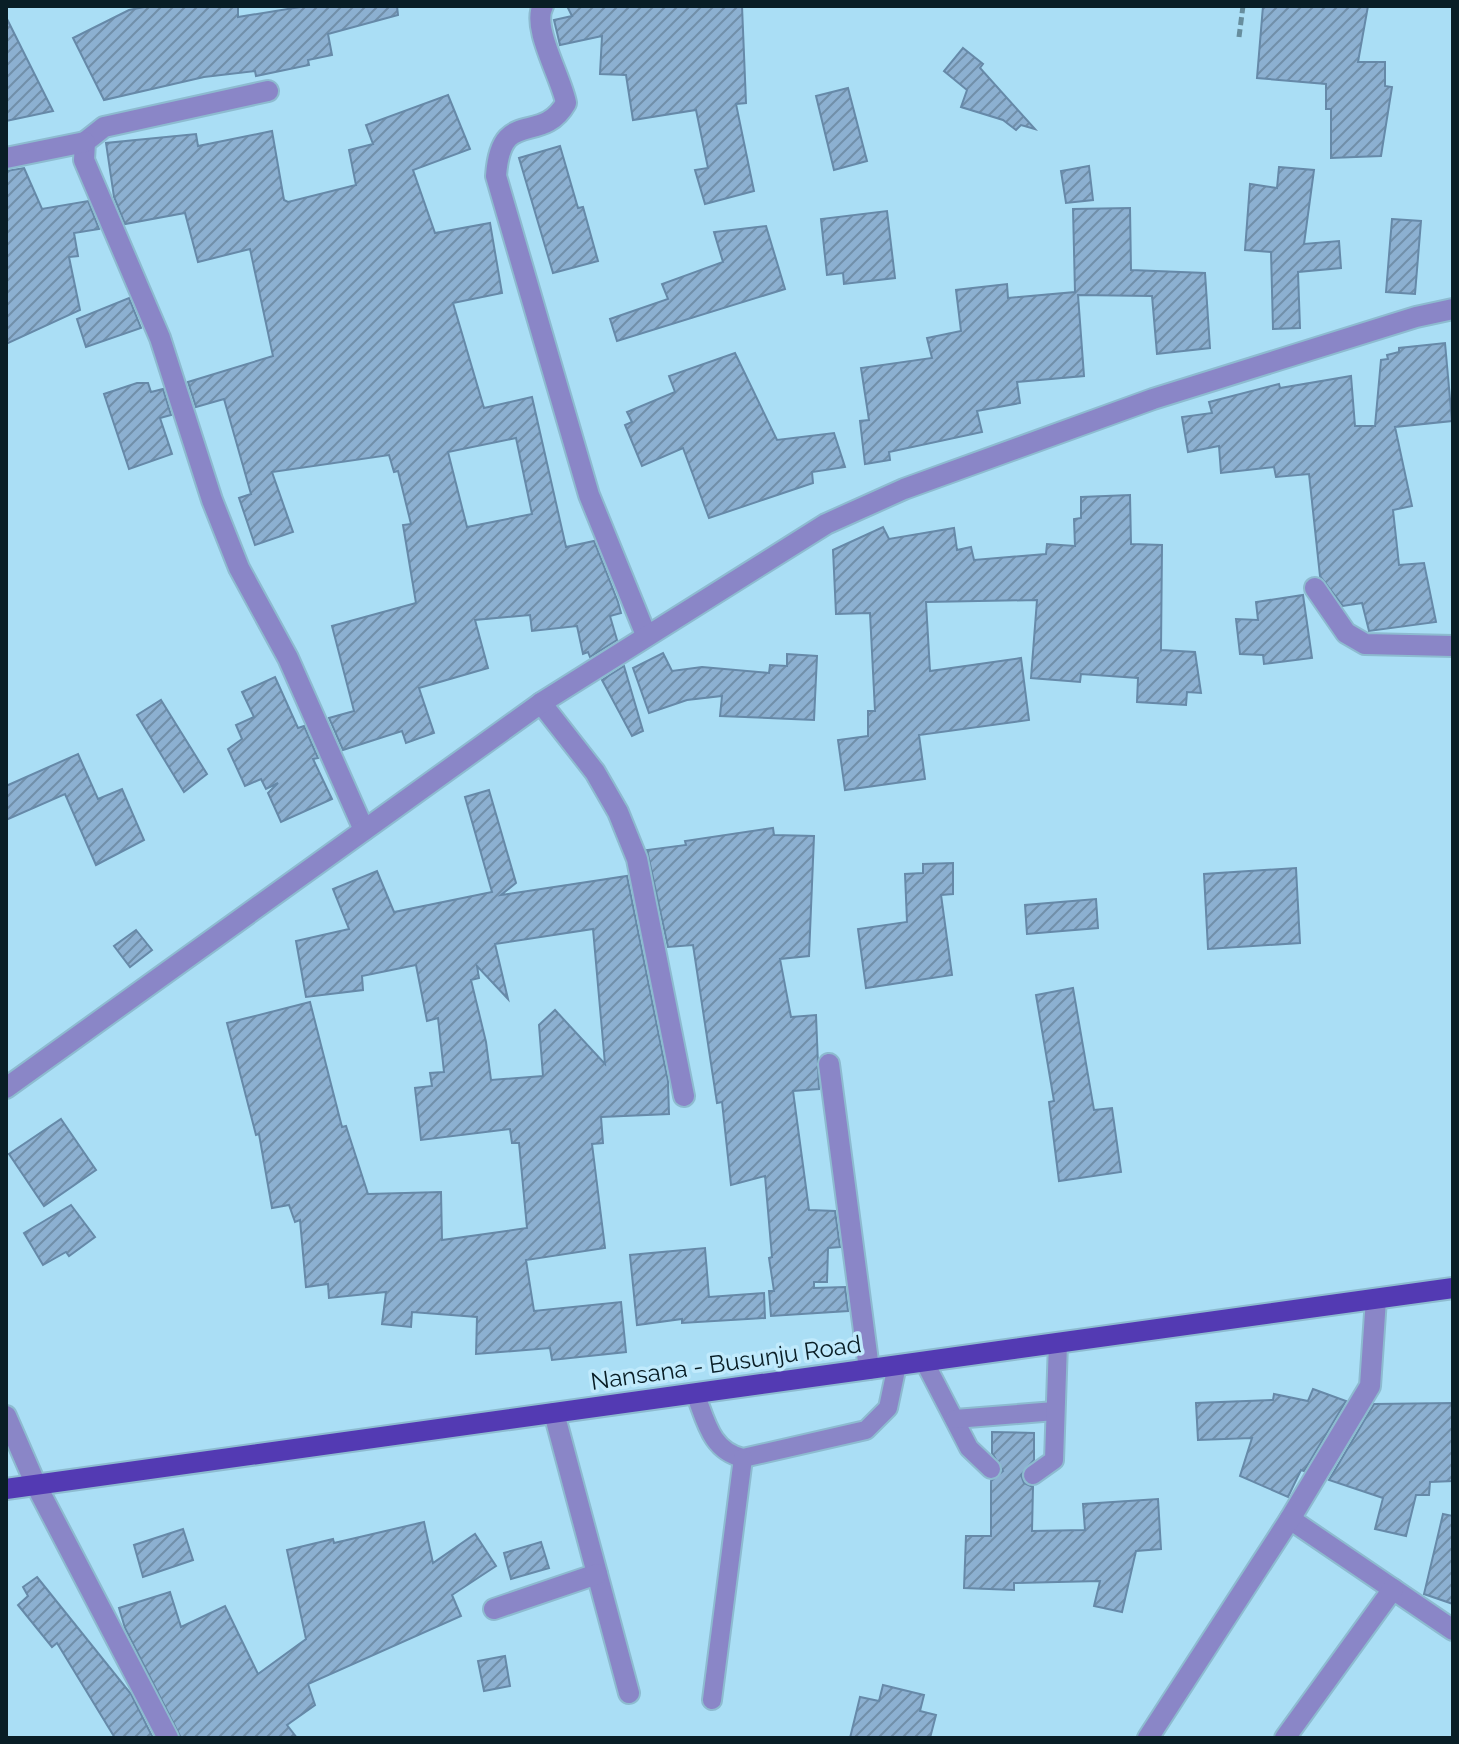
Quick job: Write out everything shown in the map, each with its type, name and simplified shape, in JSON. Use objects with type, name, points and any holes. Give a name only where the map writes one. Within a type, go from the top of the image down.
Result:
[{"type":"main road","name":"Nansana - Busunju Road","points":[[6,1489],[1453,1288]]},
{"type":"street","points":[[543,6],[539,12],[543,35],[566,103],[552,120],[507,138],[499,145],[496,176],[589,495],[646,635]]},
{"type":"street","points":[[6,158],[85,142],[104,127],[268,91]]},
{"type":"street","points":[[85,142],[84,160],[160,338],[212,500],[234,555],[288,658],[364,830]]},
{"type":"street","points":[[6,1088],[541,703],[826,524],[904,489],[1153,399],[1416,317],[1453,309]]},
{"type":"street","points":[[1315,588],[1346,633],[1365,644],[1453,646]]},
{"type":"street","points":[[541,703],[595,772],[618,812],[637,859],[684,1096]]},
{"type":"street","points":[[829,1064],[869,1369]]},
{"type":"street","points":[[1148,1738],[1290,1519],[1370,1386],[1376,1299]]},
{"type":"street","points":[[554,1413],[629,1693]]},
{"type":"street","points":[[6,1416],[36,1485],[168,1738]]},
{"type":"street","points":[[1290,1519],[1453,1630]]},
{"type":"street","points":[[494,1609],[597,1574]]},
{"type":"street","points":[[1285,1738],[1393,1589]]},
{"type":"lane","points":[[1033,1475],[1054,1460],[1058,1343]]},
{"type":"lane","points":[[924,1361],[969,1448],[991,1469]]},
{"type":"lane","points":[[695,1393],[714,1441],[730,1455],[743,1458],[866,1430],[888,1408],[897,1365]]},
{"type":"lane","points":[[955,1419],[1055,1411]]},
{"type":"lane","points":[[712,1700],[743,1458]]},
{"type":"path","points":[[1239,37],[1243,6]]},
{"type":"building","points":[[149,6],[238,6],[238,17],[306,6],[397,6],[398,15],[328,34],[332,55],[308,60],[309,65],[256,76],[255,71],[204,77],[104,100],[73,38],[129,10]]},
{"type":"building","points":[[567,6],[742,6],[746,103],[736,104],[754,191],[705,204],[695,170],[708,168],[696,110],[633,120],[626,75],[600,74],[602,36],[560,45],[554,20],[572,16]]},
{"type":"building","points":[[1263,6],[1368,6],[1358,62],[1385,62],[1385,86],[1392,87],[1381,156],[1331,158],[1331,109],[1326,109],[1326,84],[1257,78]]},
{"type":"building","points":[[6,17],[53,111],[6,121]]},
{"type":"building","points":[[963,48],[983,64],[980,68],[1035,129],[1021,125],[1016,130],[1003,120],[961,107],[967,90],[944,71]]},
{"type":"building","points":[[848,88],[867,161],[834,170],[816,96]]},
{"type":"building","points":[[448,95],[470,149],[413,170],[435,233],[490,223],[502,293],[453,303],[484,408],[532,397],[566,547],[594,541],[621,613],[610,616],[617,640],[590,657],[588,652],[583,654],[577,626],[532,631],[530,615],[475,620],[488,668],[419,688],[434,733],[406,743],[402,731],[343,750],[329,718],[354,711],[332,626],[416,603],[403,525],[411,524],[398,471],[394,472],[389,455],[272,472],[293,532],[255,545],[239,498],[251,494],[224,399],[196,407],[188,382],[273,356],[250,249],[198,262],[185,213],[125,224],[114,197],[106,143],[196,134],[198,146],[272,131],[284,200],[288,202],[356,185],[349,150],[373,144],[366,125]],"holes":[[[516,438],[532,514],[467,527],[448,452]]]},
{"type":"building","points":[[560,146],[578,208],[583,207],[598,261],[553,273],[519,158]]},
{"type":"building","points":[[1089,166],[1093,200],[1066,203],[1061,171]]},
{"type":"building","points":[[1279,167],[1314,170],[1304,244],[1339,241],[1341,268],[1298,272],[1300,328],[1273,329],[1271,252],[1245,250],[1250,184],[1277,188]]},
{"type":"building","points":[[24,168],[42,209],[88,201],[99,229],[74,233],[78,256],[69,257],[80,310],[6,344],[6,171]]},
{"type":"building","points":[[1130,208],[1131,270],[1205,273],[1210,348],[1157,354],[1152,296],[1078,295],[1084,376],[1017,382],[1020,403],[977,411],[982,432],[889,452],[890,460],[865,464],[860,421],[869,420],[861,368],[932,358],[927,338],[961,331],[956,290],[1007,284],[1008,298],[1075,292],[1073,209]]},
{"type":"building","points":[[887,211],[895,278],[844,284],[843,273],[827,275],[821,219]]},
{"type":"building","points":[[1392,219],[1421,221],[1415,294],[1386,292]]},
{"type":"building","points":[[766,226],[785,289],[617,341],[610,319],[668,299],[662,284],[723,262],[714,232]]},
{"type":"building","points":[[129,298],[141,328],[86,347],[77,319]]},
{"type":"building","points":[[1445,343],[1452,421],[1395,427],[1412,506],[1393,510],[1399,565],[1424,563],[1436,622],[1369,631],[1362,603],[1343,606],[1320,576],[1309,474],[1276,477],[1274,467],[1221,473],[1219,446],[1188,452],[1182,417],[1212,413],[1209,402],[1279,384],[1280,388],[1351,376],[1355,426],[1375,426],[1381,360],[1399,352],[1399,348]]},
{"type":"building","points":[[735,353],[777,440],[834,433],[845,467],[812,472],[813,483],[709,518],[683,448],[642,466],[625,425],[632,422],[627,412],[675,392],[669,376]]},
{"type":"building","points":[[137,383],[148,383],[151,392],[163,389],[171,415],[160,418],[172,454],[129,469],[104,394]]},
{"type":"building","points":[[1130,495],[1131,544],[1162,545],[1161,650],[1195,652],[1201,693],[1187,692],[1186,705],[1137,702],[1138,678],[1081,674],[1080,682],[1031,678],[1037,600],[926,602],[930,671],[1021,658],[1029,720],[919,735],[925,779],[845,790],[838,740],[868,736],[868,711],[875,711],[870,613],[836,614],[833,550],[883,527],[889,539],[954,528],[957,550],[971,547],[974,560],[1046,554],[1047,544],[1075,546],[1074,519],[1081,518],[1081,497]]},
{"type":"building","points":[[1303,595],[1312,658],[1264,664],[1263,655],[1240,654],[1236,619],[1258,620],[1256,602]]},
{"type":"building","points":[[663,653],[672,671],[702,667],[769,673],[770,665],[787,666],[787,654],[817,656],[814,720],[720,716],[722,696],[687,700],[649,713],[633,668]]},
{"type":"building","points":[[624,666],[643,731],[632,736],[602,680]]},
{"type":"building","points":[[275,677],[298,728],[304,726],[318,758],[313,759],[332,799],[281,822],[268,793],[278,783],[266,789],[261,779],[245,786],[228,749],[242,739],[236,725],[254,717],[242,692]]},
{"type":"building","points":[[161,700],[207,774],[184,792],[137,715]]},
{"type":"building","points":[[78,754],[98,799],[122,789],[144,840],[96,865],[65,794],[6,820],[6,786]]},
{"type":"building","points":[[489,790],[516,883],[501,895],[627,876],[668,1081],[669,1114],[601,1117],[603,1143],[592,1144],[605,1248],[526,1260],[534,1311],[621,1302],[626,1352],[552,1360],[550,1348],[476,1354],[477,1317],[412,1312],[411,1327],[382,1324],[386,1292],[329,1298],[328,1284],[306,1287],[300,1220],[295,1222],[289,1205],[272,1208],[259,1134],[256,1135],[227,1023],[310,1002],[342,1127],[346,1126],[368,1194],[441,1192],[442,1240],[527,1228],[519,1143],[512,1143],[510,1129],[421,1140],[415,1088],[432,1086],[430,1073],[444,1072],[438,1018],[427,1021],[416,965],[362,976],[363,990],[306,997],[296,941],[349,929],[333,889],[377,871],[394,912],[492,892],[465,797]],"holes":[[[593,929],[605,1064],[555,1010],[539,1025],[543,1076],[491,1080],[486,1042],[471,980],[479,978],[477,966],[508,999],[495,944]]]},
{"type":"building","points":[[773,828],[774,835],[814,836],[809,956],[780,959],[791,1017],[816,1015],[819,1089],[793,1091],[809,1210],[835,1211],[840,1247],[828,1248],[827,1282],[814,1282],[814,1288],[845,1287],[848,1311],[771,1316],[769,1291],[774,1291],[769,1258],[772,1257],[765,1176],[731,1185],[722,1102],[717,1103],[693,945],[668,947],[647,850]]},
{"type":"building","points":[[953,863],[953,894],[941,895],[952,975],[866,988],[858,929],[907,922],[905,874],[923,873],[923,864]]},
{"type":"building","points":[[1296,868],[1300,943],[1208,949],[1204,874]]},
{"type":"building","points":[[1096,899],[1098,928],[1027,934],[1025,905]]},
{"type":"building","points":[[136,930],[152,950],[130,967],[114,946]]},
{"type":"building","points":[[1073,988],[1094,1110],[1112,1108],[1121,1172],[1059,1181],[1049,1102],[1054,1101],[1036,995]]},
{"type":"building","points":[[61,1119],[96,1170],[44,1206],[9,1154]]},
{"type":"building","points":[[71,1205],[95,1237],[69,1256],[66,1252],[43,1265],[24,1233]]},
{"type":"building","points":[[705,1248],[709,1297],[764,1293],[765,1318],[682,1323],[682,1319],[637,1325],[630,1255]]},
{"type":"building","points":[[1313,1389],[1346,1401],[1304,1471],[1301,1470],[1288,1497],[1240,1476],[1252,1438],[1198,1440],[1196,1403],[1273,1400],[1274,1394],[1308,1401]]},
{"type":"building","points":[[1453,1403],[1453,1481],[1430,1482],[1429,1495],[1416,1495],[1406,1536],[1375,1529],[1383,1498],[1329,1480],[1374,1404]]},
{"type":"building","points":[[992,1432],[1034,1433],[1034,1460],[1021,1475],[1024,1483],[1033,1487],[1032,1531],[1085,1530],[1083,1504],[1158,1499],[1161,1549],[1136,1551],[1122,1612],[1094,1606],[1100,1581],[1014,1583],[1014,1590],[964,1588],[966,1536],[991,1536],[991,1481],[1003,1471],[992,1453]]},
{"type":"building","points":[[1443,1514],[1453,1516],[1453,1604],[1424,1594]]},
{"type":"building","points":[[424,1522],[433,1563],[475,1534],[496,1566],[452,1595],[461,1616],[308,1684],[315,1705],[287,1725],[297,1738],[181,1738],[125,1628],[119,1608],[170,1592],[181,1627],[225,1606],[258,1674],[306,1639],[287,1550],[333,1539],[334,1543]]},
{"type":"building","points":[[183,1529],[193,1560],[143,1577],[134,1545]]},
{"type":"building","points":[[541,1542],[549,1568],[511,1579],[504,1553]]},
{"type":"building","points":[[37,1577],[131,1694],[153,1738],[115,1738],[57,1643],[52,1647],[18,1605],[28,1596],[23,1587]]},
{"type":"building","points":[[505,1656],[510,1686],[484,1691],[478,1661]]},
{"type":"building","points":[[883,1685],[924,1695],[920,1711],[936,1715],[930,1738],[850,1738],[860,1697],[879,1701]]}]
